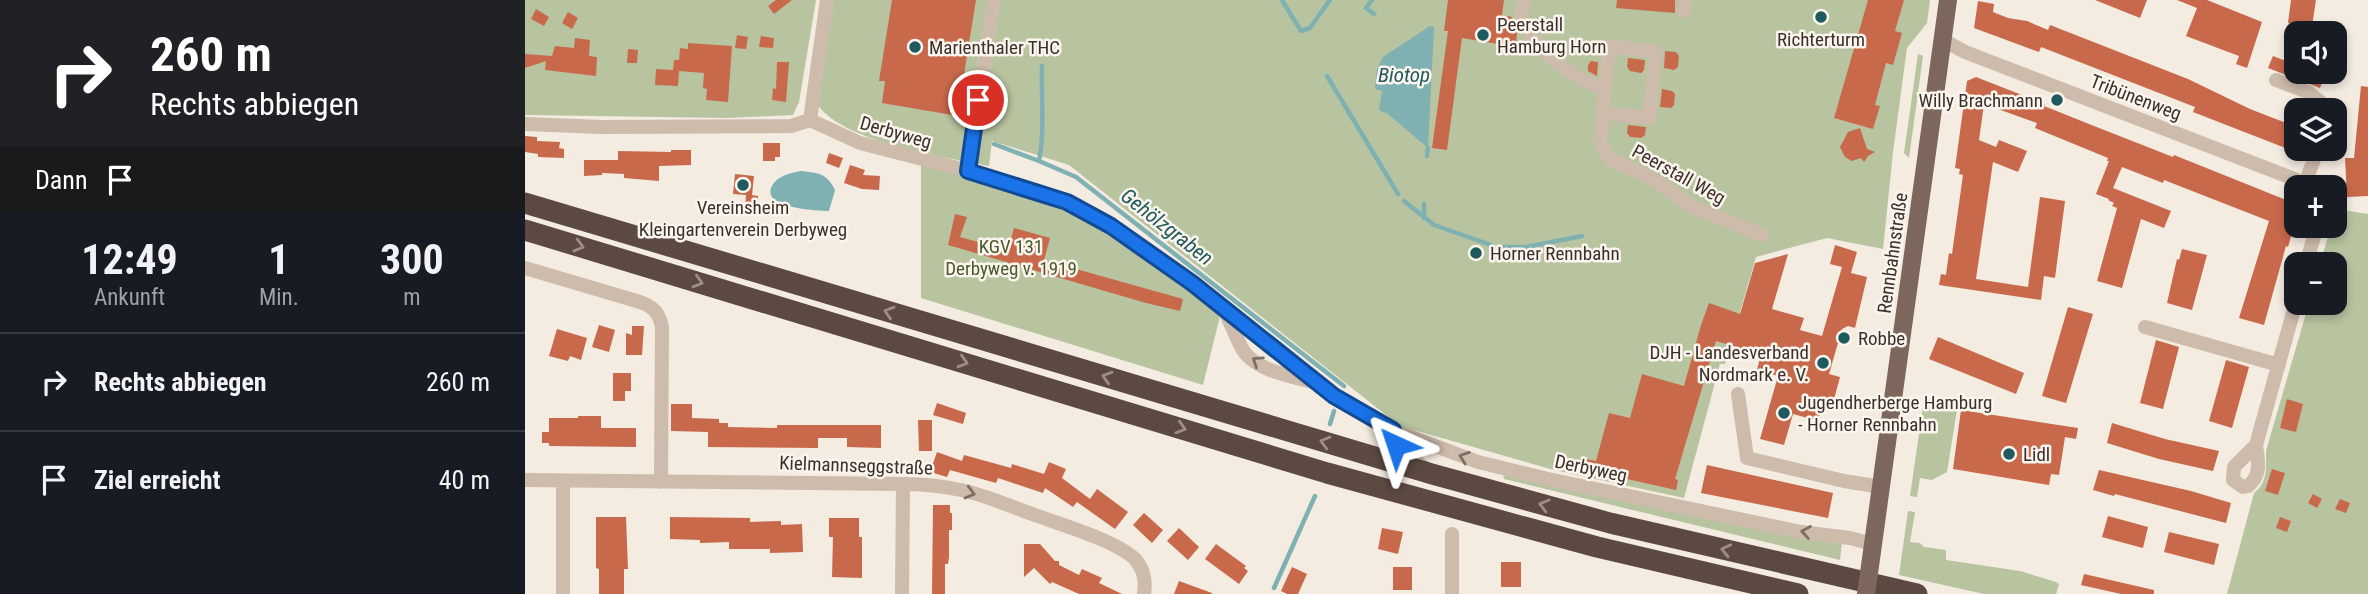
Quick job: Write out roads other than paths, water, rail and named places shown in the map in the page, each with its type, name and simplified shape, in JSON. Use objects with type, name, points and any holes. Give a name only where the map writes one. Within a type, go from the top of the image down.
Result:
[{"type":"highway","points":[[525,203],[1432,474],[1610,523],[1917,594]]},
{"type":"highway","points":[[525,230],[1327,473],[1597,547],[1798,594]]},
{"type":"main road","name":"Rennbahnstraße","points":[[1866,594],[1948,0]]},
{"type":"street","points":[[525,124],[602,127],[792,126],[810,120],[827,0]]},
{"type":"street","points":[[968,171],[995,0]]},
{"type":"street","points":[[1524,0],[1521,21],[1539,47],[1575,76],[1605,90]]},
{"type":"street","name":"Tribünenweg","points":[[1943,40],[1978,57],[2284,175]]},
{"type":"street","name":"Peerstall Weg","points":[[1603,113],[1649,118],[1656,52],[1609,46],[1600,142],[1610,159],[1654,179],[1691,206],[1762,235]]},
{"type":"street","points":[[2276,80],[2308,92],[2315,98]]},
{"type":"street","name":"Derbyweg","points":[[810,120],[860,143],[1040,192],[1091,214],[1223,307],[1351,407],[1393,430],[1478,462],[1548,479],[1801,532],[1850,538],[1873,544]]},
{"type":"street","points":[[525,268],[651,305],[659,314],[662,327],[661,482]]},
{"type":"street","name":"Derbyweg","points":[[1223,307],[1245,353],[1264,367],[1290,377],[1318,383]]},
{"type":"street","points":[[2256,445],[2292,315]]},
{"type":"street","points":[[2145,327],[2279,365]]},
{"type":"street","points":[[1738,394],[1747,458],[1881,487]]},
{"type":"street","points":[[1393,430],[1396,445],[1432,474]]},
{"type":"street","name":"Kielmannseggstraße","points":[[525,480],[927,484],[981,495],[1119,549],[1137,562],[1143,572],[1146,587],[1144,594]]},
{"type":"street","points":[[563,481],[563,594]]},
{"type":"street","points":[[902,594],[903,484]]},
{"type":"street","points":[[1452,534],[1452,594]]},
{"type":"water","name":"Biotop","points":[[1430,26],[1434,27],[1428,148],[1388,114],[1379,110],[1382,91],[1375,89],[1377,69],[1383,57]]},
{"type":"water","points":[[801,171],[821,175],[832,184],[835,190],[829,211],[791,207],[774,199],[770,193],[774,183],[784,176]]},
{"type":"waterway","points":[[1282,0],[1301,31],[1310,28],[1330,0]]},
{"type":"waterway","points":[[1372,0],[1366,8],[1374,14]]},
{"type":"waterway","name":"Gehölzgraben","points":[[1042,66],[1039,161],[1076,177],[1344,386]]},
{"type":"waterway","points":[[1327,76],[1398,194]]},
{"type":"waterway","points":[[994,144],[1039,161]]},
{"type":"waterway","points":[[1427,156],[1428,148]]},
{"type":"waterway","points":[[1404,201],[1434,225],[1491,245]]},
{"type":"waterway","points":[[1424,204],[1424,218]]},
{"type":"waterway","points":[[1500,247],[1526,247],[1582,236]]},
{"type":"waterway","name":"Gehölzgraben","points":[[1330,424],[1334,411]]},
{"type":"waterway","name":"Gehölzgraben","points":[[1274,588],[1315,496]]},
{"type":"place","name":"Richterturm","points":[[1821,17]]},
{"type":"place","name":"Peerstall Hamburg Horn","points":[[1483,35]]},
{"type":"place","name":"Marienthaler THC","points":[[915,47]]},
{"type":"place","name":"Willy Brachmann","points":[[2057,100]]},
{"type":"place","name":"Vereinsheim Kleingartenverein Derbyweg","points":[[743,185]]},
{"type":"place","name":"Horner Rennbahn","points":[[1476,253]]},
{"type":"place","name":"Robbe","points":[[1844,338]]},
{"type":"place","name":"DJH - Landesverband Nordmark e. V.","points":[[1823,363]]},
{"type":"place","name":"Jugendherberge Hamburg - Horner Rennbahn","points":[[1784,413]]},
{"type":"place","name":"Lidl","points":[[2009,454]]},
{"type":"park label","name":"KGV 131 Derbyweg v. 1919","points":[[1011,257]]}]
